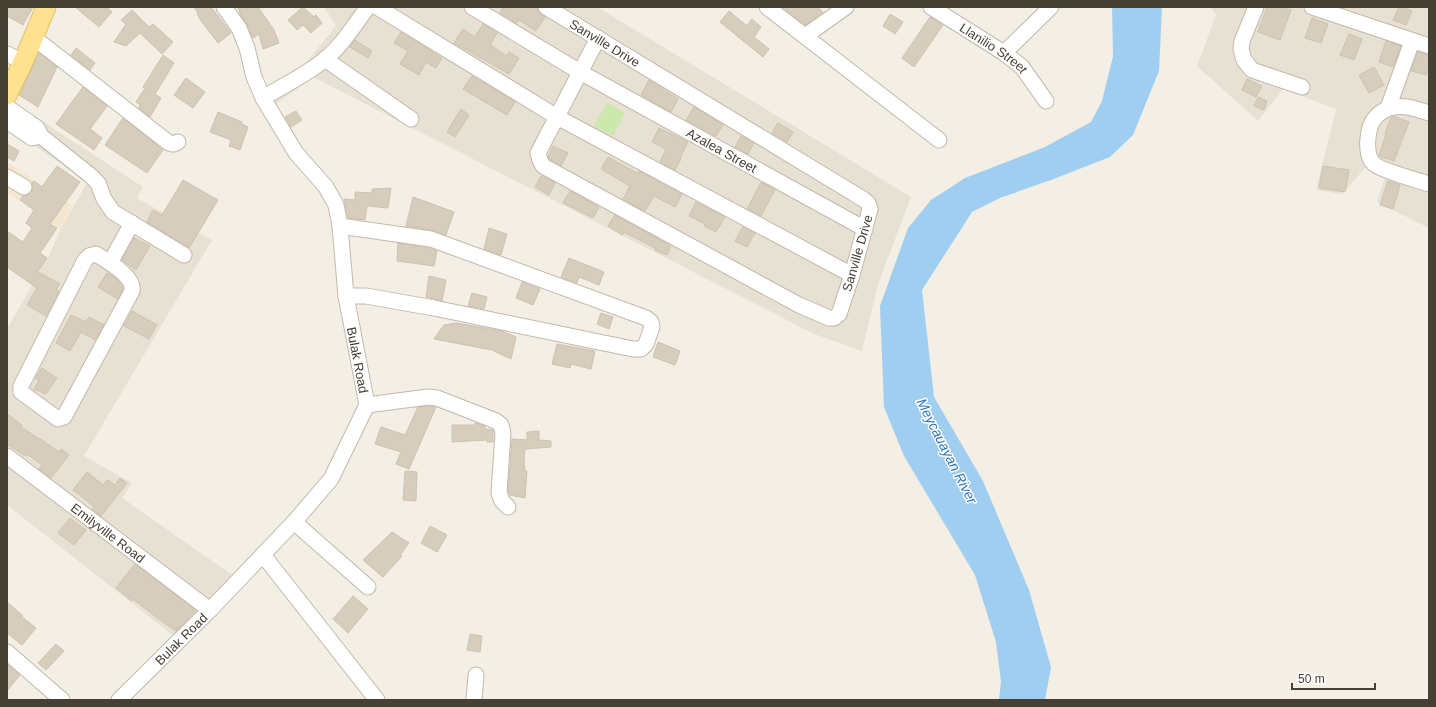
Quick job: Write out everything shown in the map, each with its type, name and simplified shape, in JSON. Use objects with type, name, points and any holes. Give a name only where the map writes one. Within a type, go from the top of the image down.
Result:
[{"type":"main road","points":[[7,95],[15,58],[33,37],[46,7]]},
{"type":"street","name":"Bulak Road","points":[[119,700],[261,557],[331,479],[367,405],[346,296],[340,226],[336,205],[326,187],[296,153],[263,98],[254,78],[247,48],[239,28],[224,7]]},
{"type":"street","points":[[263,98],[304,74],[325,59],[339,45],[368,7]]},
{"type":"street","points":[[377,7],[558,117],[852,275]]},
{"type":"street","name":"Azalea Street","points":[[472,7],[580,72],[865,229]]},
{"type":"street","name":"Sanville Drive","points":[[546,7],[863,199],[868,204],[870,209],[865,229],[839,314],[834,318],[829,318],[792,301],[543,166],[538,153],[558,117]]},
{"type":"street","points":[[767,7],[939,140]]},
{"type":"street","points":[[805,36],[846,7]]},
{"type":"street","name":"Llanilio Street","points":[[930,7],[1004,53],[1022,67],[1046,101]]},
{"type":"street","points":[[1004,53],[1051,7]]},
{"type":"street","points":[[1256,7],[1242,41],[1241,49],[1244,60],[1252,70],[1302,87]]},
{"type":"street","points":[[1312,7],[1429,46]]},
{"type":"street","points":[[33,37],[169,143],[173,144],[178,142]]},
{"type":"street","points":[[558,117],[598,38]]},
{"type":"street","points":[[1388,108],[1410,47]]},
{"type":"street","points":[[325,59],[411,119]]},
{"type":"street","points":[[1429,113],[1418,109],[1398,106],[1388,108],[1374,118],[1367,146],[1368,156],[1375,164],[1429,184]]},
{"type":"street","points":[[7,107],[37,128],[41,136],[98,182],[108,206],[113,212],[184,255]]},
{"type":"street","points":[[7,121],[32,138],[41,136]]},
{"type":"street","points":[[7,177],[24,187]]},
{"type":"street","points":[[110,263],[132,224]]},
{"type":"street","points":[[340,226],[431,238],[646,318],[651,322],[652,327],[646,344],[641,349],[633,349],[434,308],[366,296],[346,296]]},
{"type":"street","points":[[96,254],[110,263],[130,280],[133,286],[132,292],[64,417],[58,419],[21,392],[21,386],[85,260],[89,256],[96,254]]},
{"type":"street","points":[[367,405],[428,397],[437,398],[496,421],[501,426],[503,433],[499,493],[502,501],[508,507]]},
{"type":"street","name":"Emilyville Road","points":[[7,456],[210,610]]},
{"type":"street","points":[[294,522],[368,587]]},
{"type":"street","points":[[261,557],[368,700]]},
{"type":"street","points":[[261,557],[377,700]]},
{"type":"street","points":[[7,652],[62,700]]},
{"type":"street","points":[[474,700],[476,675]]},
{"type":"shaded area","points":[[324,7],[597,7],[911,197],[878,284],[862,351],[814,334],[313,77],[276,104],[267,89],[300,70],[336,26]]},
{"type":"shaded area","points":[[1210,7],[1429,7],[1429,228],[1377,202],[1385,177],[1366,167],[1342,194],[1316,190],[1336,109],[1283,89],[1258,121],[1197,66],[1216,15]]},
{"type":"shaded area","points":[[13,102],[143,187],[137,198],[212,240],[84,456],[132,483],[122,498],[235,577],[175,637],[7,505],[7,329],[49,256],[61,229],[88,181],[7,128]]},
{"type":"shaded area","points":[[7,162],[73,206],[61,229],[7,192]]},
{"type":"green space","points":[[607,103],[625,113],[613,136],[594,126]]},
{"type":"water","name":"Meycauayan River","points":[[1112,7],[1162,7],[1159,71],[1133,135],[1110,157],[1000,198],[972,212],[922,290],[934,397],[983,481],[1029,590],[1051,667],[1045,700],[999,700],[1001,682],[996,642],[975,575],[904,456],[884,407],[880,306],[908,228],[931,200],[965,178],[1045,147],[1091,122],[1102,101],[1113,56]]},
{"type":"building","points":[[7,7],[33,7],[23,25],[7,16]]},
{"type":"building","points":[[75,7],[107,7],[112,12],[99,27]]},
{"type":"building","points":[[194,7],[211,7],[231,33],[218,43],[201,21]]},
{"type":"building","points":[[238,7],[258,7],[274,30],[279,43],[263,49],[259,34],[253,38],[247,24],[241,16]]},
{"type":"building","points":[[303,7],[314,17],[316,15],[322,23],[311,33],[303,25],[297,30],[288,20]]},
{"type":"building","points":[[503,7],[537,7],[538,12],[545,17],[536,31],[519,20],[517,23],[500,13]]},
{"type":"building","points":[[782,7],[817,7],[823,12],[805,25]]},
{"type":"building","points":[[1267,7],[1283,7],[1291,10],[1280,40],[1258,32]]},
{"type":"building","points":[[1399,7],[1412,11],[1406,25],[1393,20]]},
{"type":"building","points":[[132,10],[149,27],[153,24],[173,42],[162,54],[140,33],[126,46],[114,42],[126,24],[121,20]]},
{"type":"building","points":[[729,11],[747,26],[752,19],[761,27],[754,37],[769,49],[763,57],[720,22]]},
{"type":"building","points":[[890,14],[903,22],[895,34],[883,26]]},
{"type":"building","points":[[930,17],[943,25],[914,67],[902,58]]},
{"type":"building","points":[[1312,18],[1328,24],[1321,43],[1305,38]]},
{"type":"building","points":[[483,24],[497,33],[490,45],[507,56],[509,52],[519,58],[509,74],[454,43],[463,29],[475,37]]},
{"type":"building","points":[[401,32],[442,58],[436,68],[426,62],[419,75],[400,64],[408,51],[394,43]]},
{"type":"building","points":[[1349,34],[1362,39],[1354,60],[1340,55]]},
{"type":"building","points":[[355,40],[372,51],[368,58],[350,47]]},
{"type":"building","points":[[1386,41],[1401,46],[1393,67],[1379,62]]},
{"type":"building","points":[[76,48],[95,63],[90,70],[71,55]]},
{"type":"building","points":[[1418,52],[1429,55],[1429,66],[1426,75],[1411,71]]},
{"type":"building","points":[[39,53],[57,67],[38,107],[19,95]]},
{"type":"building","points":[[163,55],[174,63],[155,94],[161,98],[150,117],[139,108],[140,105],[136,102],[145,88],[143,87]]},
{"type":"building","points":[[1374,67],[1384,85],[1369,93],[1359,75]]},
{"type":"building","points":[[472,76],[515,102],[507,115],[463,89]]},
{"type":"building","points":[[186,78],[205,92],[193,108],[174,95]]},
{"type":"building","points":[[1247,79],[1262,86],[1256,97],[1242,90]]},
{"type":"building","points":[[649,80],[678,99],[671,112],[641,95]]},
{"type":"building","points":[[83,87],[107,106],[90,129],[102,138],[94,150],[56,124]]},
{"type":"building","points":[[1258,97],[1267,101],[1264,110],[1254,106]]},
{"type":"building","points":[[694,107],[723,125],[716,136],[686,120]]},
{"type":"building","points":[[461,109],[469,115],[455,137],[447,132]]},
{"type":"building","points":[[296,111],[302,120],[291,127],[285,117]]},
{"type":"building","points":[[218,112],[242,122],[242,124],[248,127],[240,150],[229,146],[231,140],[210,132]]},
{"type":"building","points":[[1393,116],[1409,122],[1394,161],[1379,156],[1385,134],[1391,117]]},
{"type":"building","points":[[123,118],[163,150],[147,173],[105,145]]},
{"type":"building","points":[[778,123],[793,132],[787,142],[772,133]]},
{"type":"building","points":[[659,128],[688,142],[675,170],[660,162],[666,149],[652,142]]},
{"type":"building","points":[[741,136],[754,143],[748,154],[735,147]]},
{"type":"building","points":[[7,144],[19,151],[14,161],[7,157]]},
{"type":"building","points":[[553,146],[568,153],[561,166],[548,157]]},
{"type":"building","points":[[608,157],[637,173],[639,171],[682,194],[675,207],[654,196],[645,211],[623,199],[630,186],[601,169]]},
{"type":"building","points":[[57,166],[80,182],[50,224],[57,228],[40,253],[47,258],[38,272],[60,284],[56,289],[59,291],[46,316],[27,305],[37,288],[7,267],[7,231],[23,242],[32,228],[26,223],[34,210],[20,200],[23,196],[32,192],[32,183],[34,181],[42,187]]},
{"type":"building","points":[[1323,166],[1349,170],[1345,192],[1319,188]]},
{"type":"building","points":[[541,176],[555,183],[549,195],[535,187]]},
{"type":"building","points":[[183,180],[218,200],[189,248],[147,222],[153,210],[162,215]]},
{"type":"building","points":[[1388,181],[1400,185],[1393,209],[1380,205]]},
{"type":"building","points":[[761,182],[775,190],[761,216],[747,209]]},
{"type":"building","points":[[391,188],[388,208],[367,206],[365,220],[348,218],[344,199],[355,200],[355,192],[372,193],[372,189]]},
{"type":"building","points":[[570,191],[599,207],[593,218],[563,203]]},
{"type":"building","points":[[413,197],[454,212],[446,235],[432,230],[406,226]]},
{"type":"building","points":[[696,202],[725,217],[716,232],[704,226],[705,224],[689,216]]},
{"type":"building","points":[[615,215],[671,246],[667,255],[655,250],[655,248],[624,232],[622,235],[608,226]]},
{"type":"building","points":[[743,227],[755,233],[747,247],[735,241]]},
{"type":"building","points":[[489,228],[507,234],[501,255],[484,249]]},
{"type":"building","points":[[134,238],[150,246],[136,270],[122,260]]},
{"type":"building","points":[[398,243],[429,248],[437,251],[434,266],[397,261]]},
{"type":"building","points":[[569,258],[604,272],[599,285],[579,277],[577,283],[561,277]]},
{"type":"building","points":[[107,273],[116,278],[123,288],[118,299],[98,287]]},
{"type":"building","points":[[429,276],[446,280],[442,301],[426,297]]},
{"type":"building","points":[[522,282],[540,289],[533,305],[516,298]]},
{"type":"building","points":[[472,293],[487,297],[484,309],[468,306]]},
{"type":"building","points":[[132,311],[157,325],[149,339],[124,326]]},
{"type":"building","points":[[601,313],[613,317],[609,329],[597,324]]},
{"type":"building","points":[[71,315],[86,322],[89,317],[104,325],[95,340],[81,332],[70,351],[56,343]]},
{"type":"building","points":[[456,323],[502,331],[516,337],[511,359],[492,350],[434,339],[444,325]]},
{"type":"building","points":[[658,342],[680,351],[675,365],[653,357]]},
{"type":"building","points":[[557,344],[595,351],[591,369],[571,364],[570,368],[552,364]]},
{"type":"building","points":[[42,368],[57,378],[46,394],[34,389],[39,380],[35,378]]},
{"type":"building","points":[[418,407],[436,407],[409,469],[396,464],[401,452],[375,444],[381,427],[405,435]]},
{"type":"building","points":[[7,414],[22,425],[21,427],[39,439],[59,452],[61,449],[69,455],[51,478],[39,469],[42,465],[27,454],[25,456],[7,444]]},
{"type":"building","points":[[475,423],[485,426],[485,429],[493,430],[493,442],[487,442],[487,440],[452,442],[452,425],[475,425]]},
{"type":"building","points":[[539,431],[539,440],[551,441],[551,447],[525,449],[524,462],[525,471],[527,471],[525,498],[510,495],[508,492],[512,439],[527,440],[527,432]]},
{"type":"building","points":[[405,471],[417,472],[416,501],[403,500]]},
{"type":"building","points":[[87,472],[103,485],[107,480],[115,485],[120,478],[127,483],[101,516],[92,509],[94,507],[90,503],[73,490]]},
{"type":"building","points":[[70,518],[86,530],[74,545],[58,533]]},
{"type":"building","points":[[430,526],[447,535],[437,552],[421,543]]},
{"type":"building","points":[[392,532],[409,543],[400,555],[402,556],[383,577],[363,560]]},
{"type":"building","points":[[135,564],[196,610],[176,631],[133,599],[132,601],[116,588]]},
{"type":"building","points":[[353,596],[368,609],[348,633],[333,619]]},
{"type":"building","points":[[7,602],[36,628],[22,645],[7,633]]},
{"type":"building","points":[[470,634],[482,636],[480,652],[467,650]]},
{"type":"building","points":[[56,644],[64,651],[46,670],[38,663]]},
{"type":"building","points":[[7,664],[20,675],[7,691]]}]
